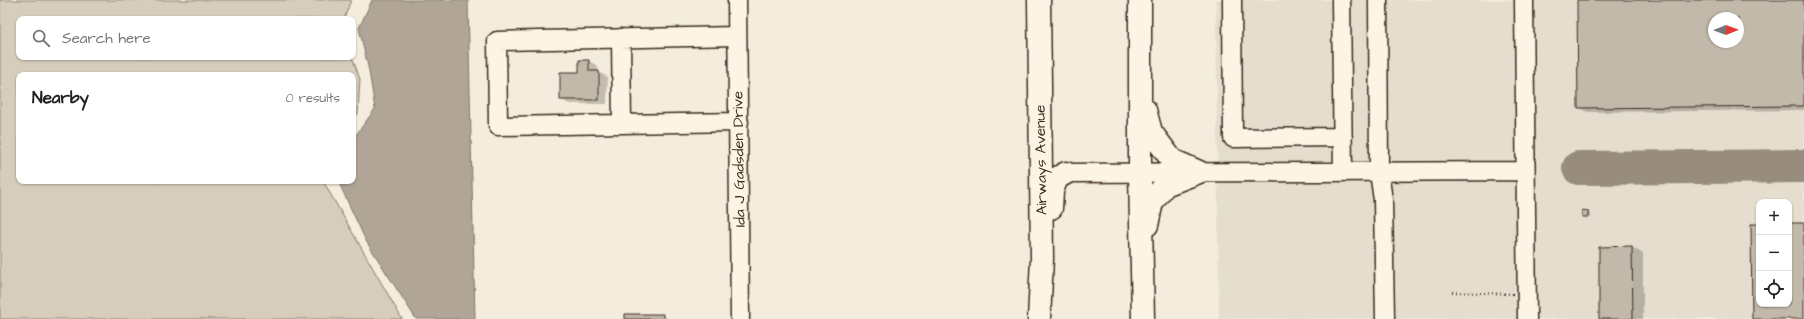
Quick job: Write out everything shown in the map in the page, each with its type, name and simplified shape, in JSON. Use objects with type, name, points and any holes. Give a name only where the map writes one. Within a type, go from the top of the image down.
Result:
[{"type":"main road","name":"Airways Avenue","points":[[1039,0],[1042,258],[1039,319]]},
{"type":"main road","points":[[1140,0],[1142,319]]},
{"type":"main road","points":[[1141,99],[1152,132],[1172,160],[1199,172]]},
{"type":"main road","points":[[1040,129],[1051,160],[1059,170],[1066,173]]},
{"type":"main road","points":[[1142,248],[1152,202],[1165,186],[1199,172]]},
{"type":"main road","points":[[1042,258],[1051,228],[1052,191],[1056,178],[1066,173]]},
{"type":"street","name":"Ida J Gadsden Drive","points":[[737,0],[736,36],[739,122],[740,319]]},
{"type":"street","points":[[1232,0],[1233,138],[1343,137]]},
{"type":"street","points":[[1341,0],[1343,172]]},
{"type":"street","points":[[1378,0],[1379,172],[1383,200],[1385,319]]},
{"type":"street","points":[[1524,0],[1527,319]]},
{"type":"street","points":[[736,36],[497,41],[498,126],[739,122]]},
{"type":"street","points":[[621,38],[622,124]]},
{"type":"street","points":[[1066,173],[1525,171]]},
{"type":"path","points":[[1452,292],[1526,294]]},
{"type":"shaded area","points":[[0,0],[351,0],[345,16],[16,16],[16,60],[353,60],[360,79],[358,114],[356,116],[356,72],[16,72],[16,184],[325,184],[402,319],[0,319]]},
{"type":"shaded area","points":[[372,0],[468,0],[475,319],[416,319],[366,241],[339,184],[356,184],[356,135],[375,109],[369,71],[359,28]]},
{"type":"shaded area","points":[[1216,0],[1804,0],[1804,319],[1219,319]]},
{"type":"building","points":[[1577,0],[1804,0],[1804,106],[1578,108]]},
{"type":"building","points":[[579,60],[589,60],[589,71],[599,71],[599,100],[560,100],[560,72],[579,72]]},
{"type":"building","points":[[1582,210],[1588,211],[1588,217],[1582,217]]},
{"type":"building","points":[[1792,223],[1804,223],[1804,319],[1752,319],[1751,224],[1756,224],[1756,307],[1792,307]]},
{"type":"building","points":[[1632,246],[1633,319],[1599,319],[1599,247]]},
{"type":"building","points":[[625,314],[663,314],[663,319],[625,319]]},
{"type":"taxiway","points":[[1579,168],[1804,166]]}]
